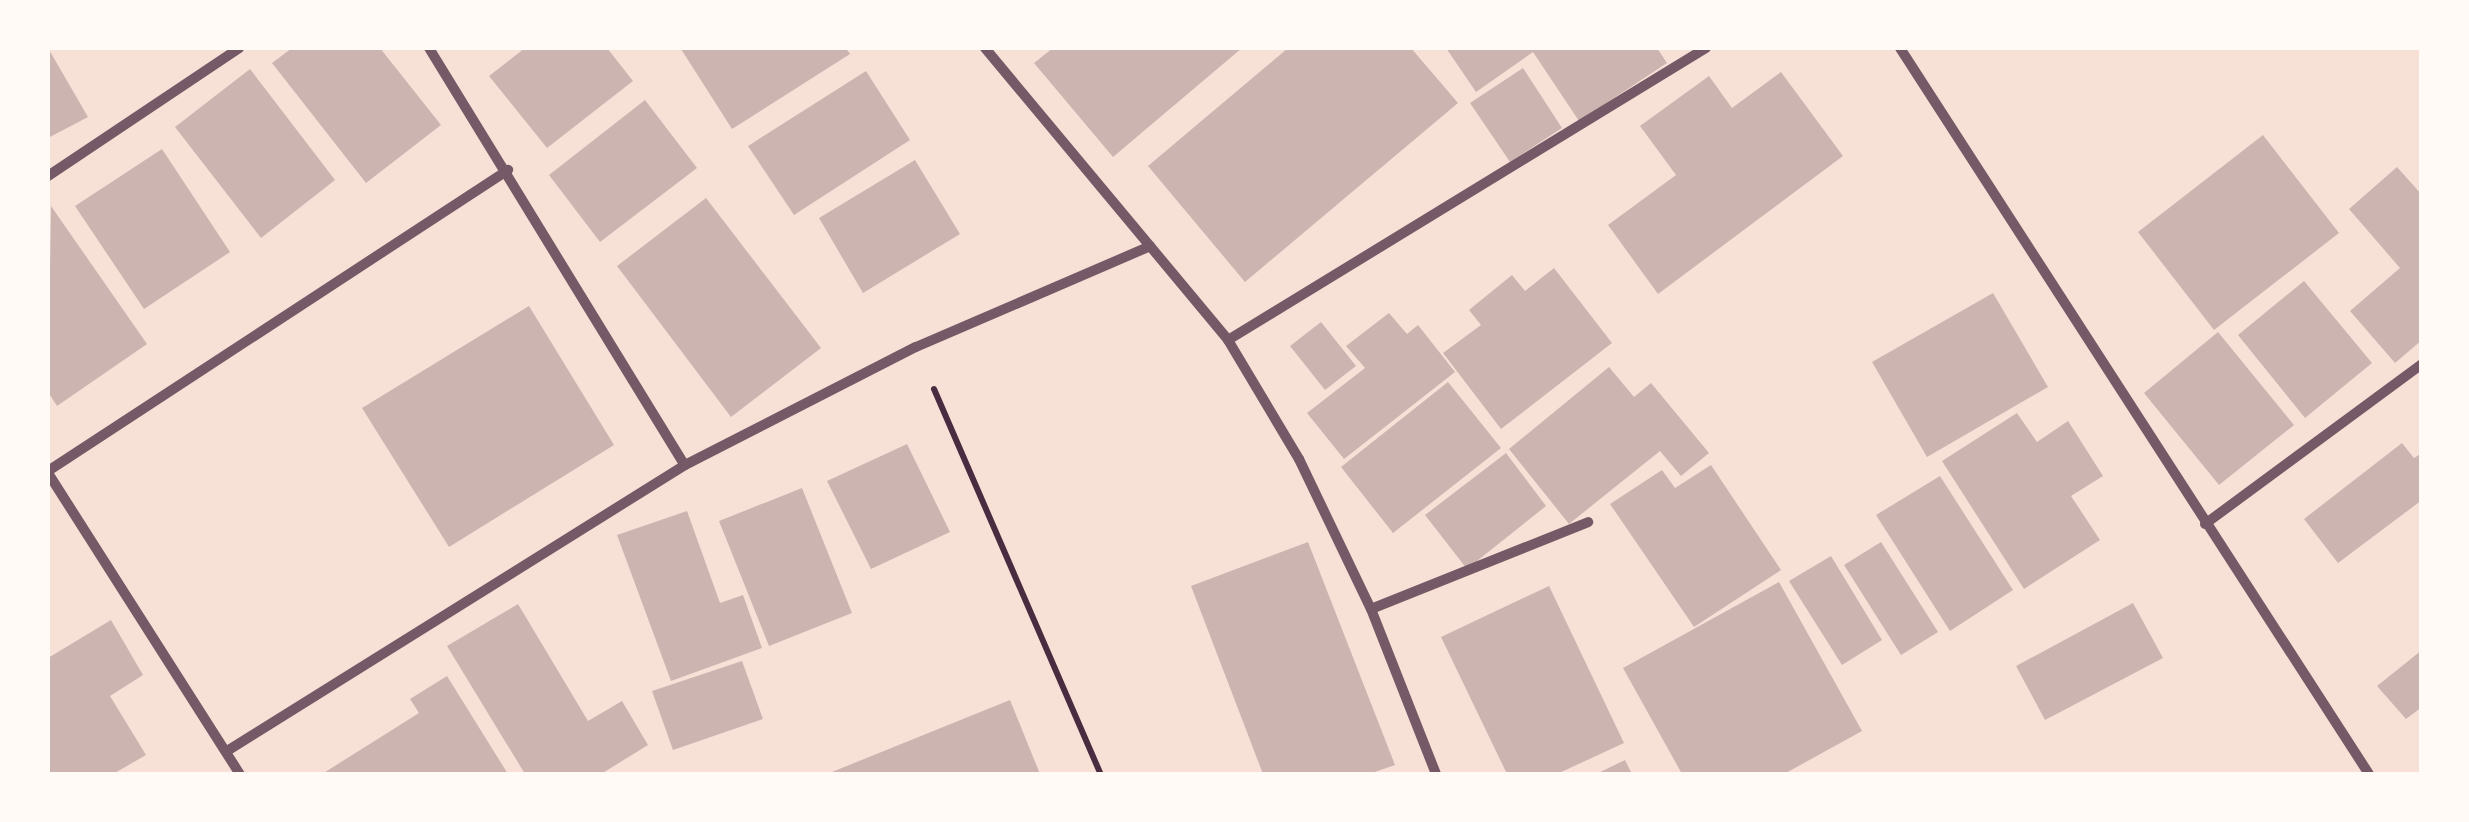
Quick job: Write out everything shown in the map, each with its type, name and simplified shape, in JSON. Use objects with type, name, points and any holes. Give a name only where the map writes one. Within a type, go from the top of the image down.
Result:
[{"type":"street","points":[[48,176],[238,48]]},
{"type":"street","points":[[428,48],[508,170],[685,466]]},
{"type":"street","points":[[984,48],[1228,340],[1299,459],[1371,609],[1436,774]]},
{"type":"street","points":[[1228,340],[1706,48]]},
{"type":"street","points":[[1900,48],[2369,774]]},
{"type":"street","points":[[240,774],[48,472],[508,170]]},
{"type":"street","points":[[228,751],[685,466],[916,347],[1150,246]]},
{"type":"street","points":[[2206,524],[2422,364]]},
{"type":"street","points":[[1371,609],[1588,522]]},
{"type":"path","points":[[916,347],[1101,774]]},
{"type":"building","points":[[48,48],[88,117],[48,138]]},
{"type":"building","points":[[292,48],[380,48],[441,125],[366,183],[272,63]]},
{"type":"building","points":[[525,48],[607,48],[633,81],[547,148],[489,76]]},
{"type":"building","points":[[846,48],[850,54],[732,129],[681,49]]},
{"type":"building","points":[[1053,48],[1242,48],[1113,157],[1034,63]]},
{"type":"building","points":[[1288,48],[1411,48],[1458,103],[1245,282],[1148,166]]},
{"type":"building","points":[[1446,48],[1657,48],[1667,63],[1579,121],[1533,52],[1476,92]]},
{"type":"building","points":[[1523,68],[1562,128],[1510,162],[1470,103]]},
{"type":"building","points":[[250,69],[335,180],[261,238],[175,127]]},
{"type":"building","points":[[866,71],[910,140],[794,215],[748,146]]},
{"type":"building","points":[[1781,72],[1843,156],[1658,294],[1608,225],[1676,175],[1640,126],[1709,76],[1732,108]]},
{"type":"building","points":[[645,100],[697,168],[600,242],[549,175]]},
{"type":"building","points":[[2263,135],[2339,233],[2214,330],[2138,232]]},
{"type":"building","points":[[162,149],[230,252],[144,309],[75,206]]},
{"type":"building","points":[[915,160],[960,234],[863,293],[819,218]]},
{"type":"building","points":[[2397,167],[2422,195],[2422,340],[2395,363],[2350,311],[2400,268],[2349,209]]},
{"type":"building","points":[[706,198],[821,348],[731,417],[617,266]]},
{"type":"building","points":[[51,206],[147,344],[57,406],[48,392]]},
{"type":"building","points":[[1554,268],[1612,343],[1501,429],[1443,353],[1481,325],[1469,310],[1512,275],[1525,291]]},
{"type":"building","points":[[2304,281],[2372,363],[2305,418],[2238,335]]},
{"type":"building","points":[[1993,293],[2048,387],[1927,457],[1872,362]]},
{"type":"building","points":[[529,306],[614,445],[449,547],[362,408]]},
{"type":"building","points":[[1389,313],[1407,334],[1418,325],[1455,372],[1344,459],[1307,413],[1365,368],[1346,346]]},
{"type":"building","points":[[1321,322],[1356,366],[1325,390],[1290,346]]},
{"type":"building","points":[[2218,332],[2294,425],[2219,485],[2144,393]]},
{"type":"building","points":[[1609,367],[1634,397],[1651,383],[1709,453],[1681,476],[1660,451],[1569,524],[1509,449]]},
{"type":"building","points":[[1448,382],[1501,448],[1393,533],[1341,467]]},
{"type":"building","points":[[2017,413],[2037,442],[2068,421],[2103,476],[2071,496],[2100,540],[2024,589],[1942,461]]},
{"type":"building","points":[[2402,443],[2414,458],[2422,453],[2422,500],[2338,563],[2304,519]]},
{"type":"building","points":[[907,444],[950,532],[871,569],[827,481]]},
{"type":"building","points":[[1506,453],[1546,506],[1467,569],[1425,515]]},
{"type":"building","points":[[1711,465],[1781,570],[1694,627],[1610,504],[1662,470],[1675,488]]},
{"type":"building","points":[[1940,476],[2013,590],[1950,631],[1876,515]]},
{"type":"building","points":[[802,488],[852,613],[769,646],[719,521]]},
{"type":"building","points":[[687,511],[720,603],[743,595],[762,648],[671,681],[617,535]]},
{"type":"building","points":[[1308,542],[1395,765],[1369,774],[1263,774],[1191,586]]},
{"type":"building","points":[[1881,542],[1938,632],[1901,655],[1844,565]]},
{"type":"building","points":[[1831,556],[1882,640],[1842,665],[1789,581]]},
{"type":"building","points":[[1779,582],[1862,731],[1784,774],[1682,774],[1623,668]]},
{"type":"building","points":[[1549,586],[1624,743],[1557,774],[1507,774],[1441,637]]},
{"type":"building","points":[[2133,603],[2163,658],[2045,720],[2016,666]]},
{"type":"building","points":[[518,604],[588,721],[622,701],[648,745],[601,774],[525,774],[447,646]]},
{"type":"building","points":[[111,620],[143,675],[110,696],[146,755],[113,774],[48,774],[48,658]]},
{"type":"building","points":[[2422,650],[2422,707],[2406,719],[2377,686]]},
{"type":"building","points":[[742,661],[763,719],[673,750],[652,691]]},
{"type":"building","points":[[447,676],[508,774],[322,774],[419,713],[410,699]]},
{"type":"building","points":[[1010,700],[1040,774],[827,774]]},
{"type":"building","points":[[1625,760],[1632,774],[1596,774]]}]
